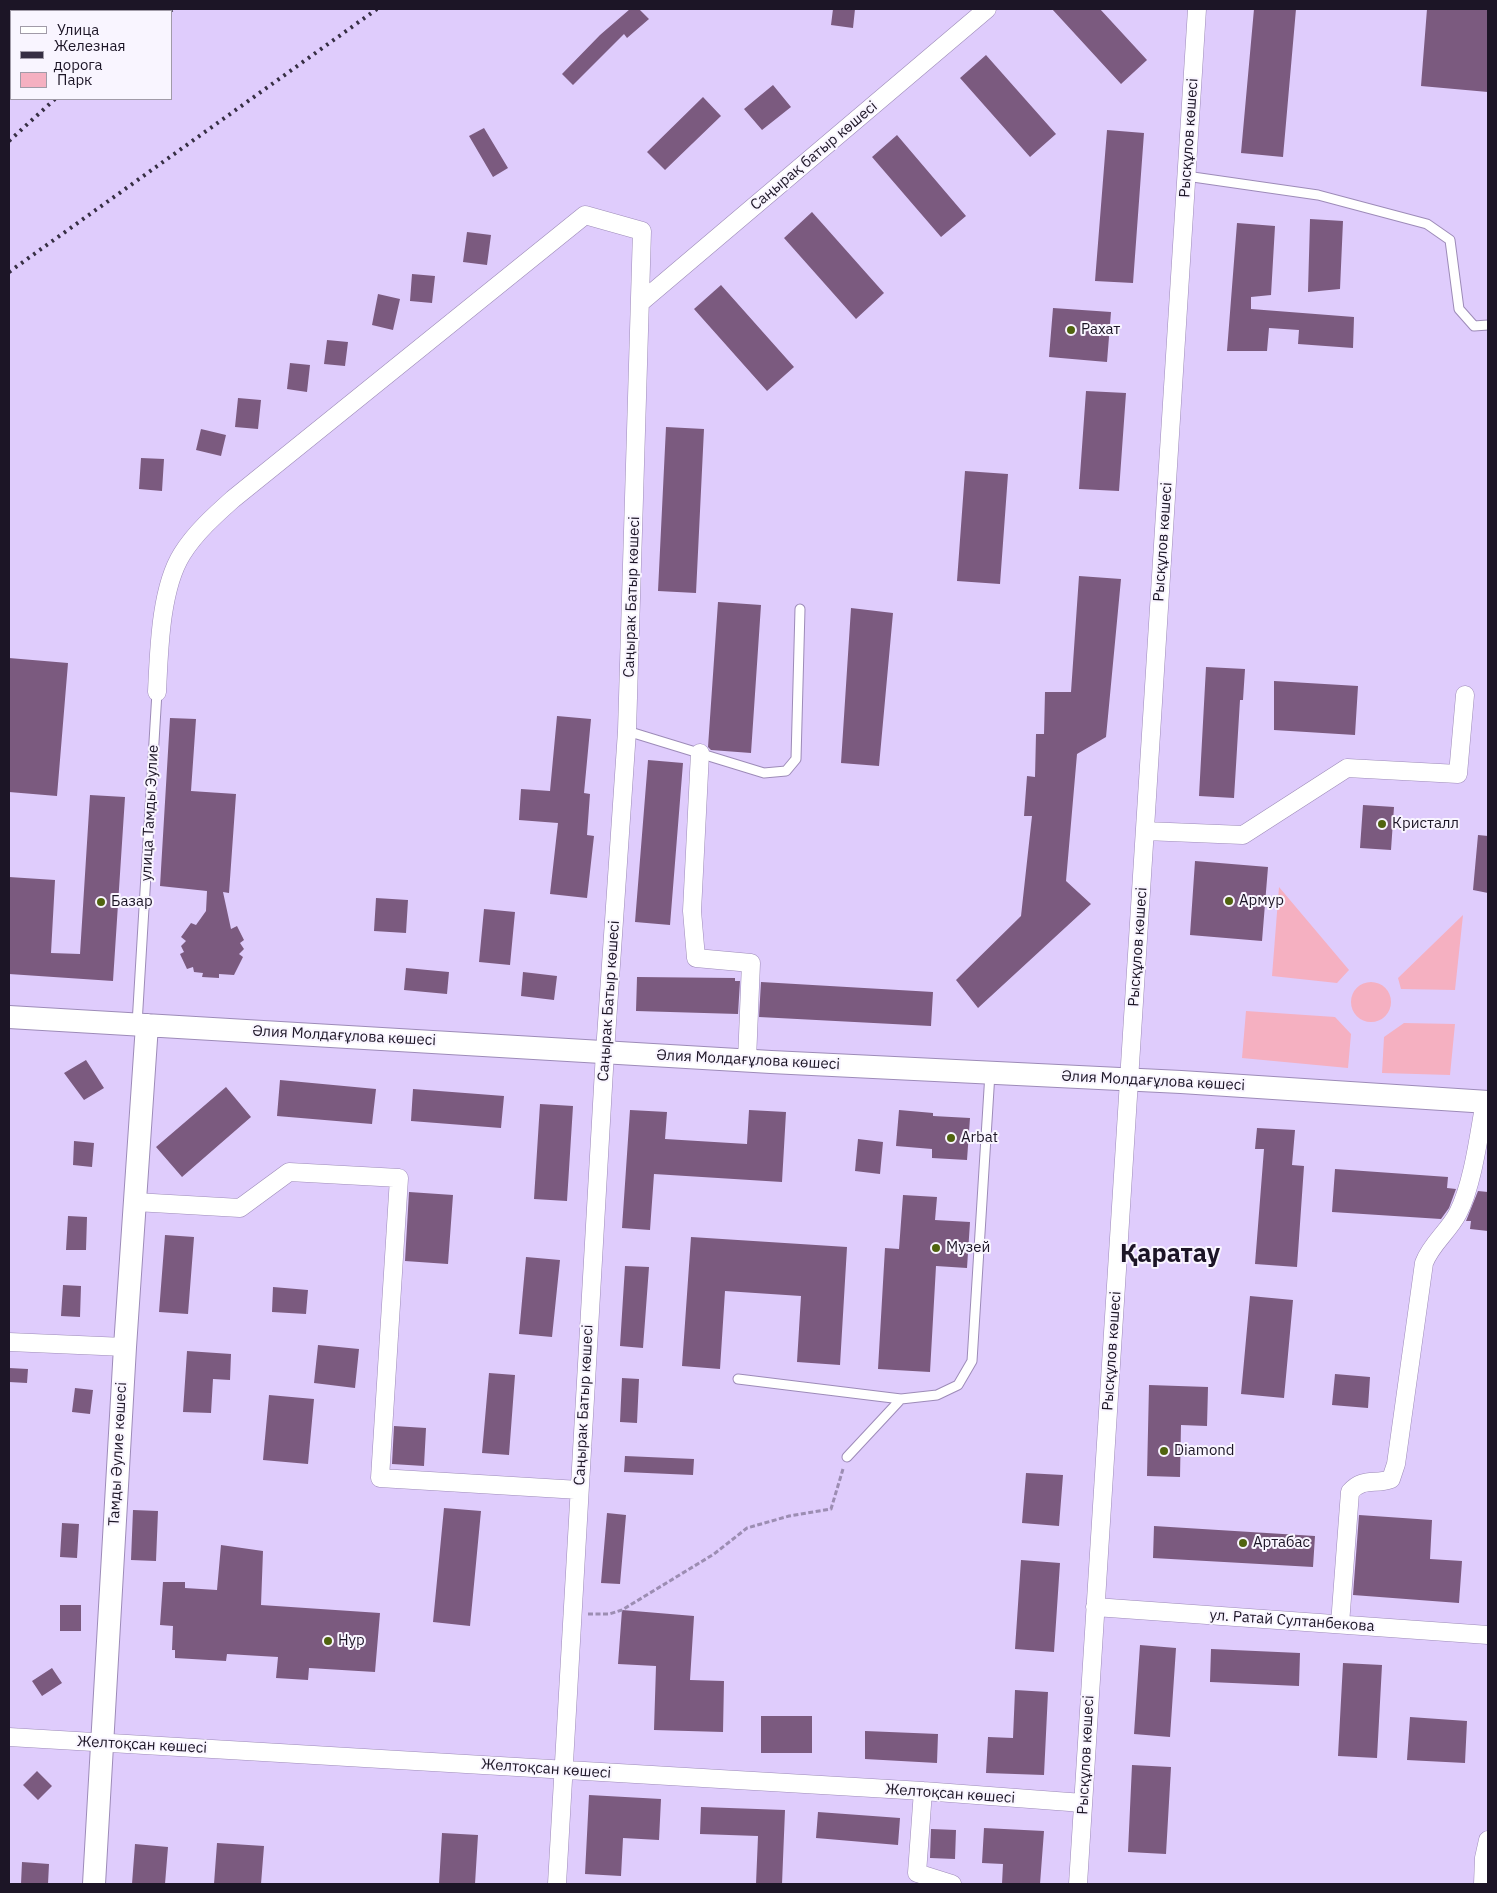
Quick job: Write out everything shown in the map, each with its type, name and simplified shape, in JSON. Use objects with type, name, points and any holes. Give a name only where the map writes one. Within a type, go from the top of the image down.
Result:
[{"type":"street","name":"Саңырақ батыр көшесі","points":[[640,304],[987,9]]},
{"type":"street","name":"Рысқұлов көшесі","points":[[1078,1884],[1197,9]]},
{"type":"street","name":"Саңырак Батыр көшесі","points":[[157,692],[158,652],[168,587],[181,555],[204,524],[233,498],[585,215],[642,231],[627,731],[605,1052],[563,1771],[562,1884]]},
{"type":"street","points":[[1145,831],[1243,835],[1347,768],[1458,774],[1464,695]]},
{"type":"street","points":[[700,753],[692,911],[696,958],[751,963],[747,1060]]},
{"type":"street","name":"Әлия Молдағұлова көшесі","points":[[9,1017],[1487,1102]]},
{"type":"street","name":"Тамды Әулие көшесі","points":[[94,1884],[135,1202],[142,1024]]},
{"type":"street","points":[[1340,1624],[1350,1492],[1364,1482],[1381,1483],[1391,1478],[1396,1464],[1424,1263],[1428,1253],[1448,1231],[1466,1196],[1487,1102]]},
{"type":"street","points":[[135,1202],[240,1208],[289,1172],[399,1178],[380,1478],[579,1490]]},
{"type":"street","points":[[9,1342],[125,1347]]},
{"type":"street","name":"ул. Ратай Султанбекова","points":[[1095,1607],[1488,1634]]},
{"type":"street","name":"Желтоқсан көшесі","points":[[9,1737],[923,1791],[1083,1803]]},
{"type":"street","points":[[923,1791],[917,1872],[952,1884]]},
{"type":"street","points":[[1483,1884],[1484,1858],[1488,1840]]},
{"type":"lane","points":[[1186,176],[1318,195],[1427,224],[1450,240],[1459,309],[1474,326],[1488,325]]},
{"type":"lane","points":[[627,731],[764,773],[786,770],[796,759],[800,609]]},
{"type":"lane","name":"улица Тамды Эулие","points":[[142,1024],[157,692]]},
{"type":"lane","points":[[738,1379],[901,1399],[937,1395],[958,1385],[972,1361],[990,1073]]},
{"type":"lane","points":[[848,1457],[901,1399]]},
{"type":"path","points":[[572,1614],[609,1614],[622,1610],[714,1554],[747,1528],[789,1516],[831,1509],[848,1457]]},
{"type":"green space","points":[[1279,887],[1349,970],[1337,983],[1272,976]]},
{"type":"green space","points":[[1463,915],[1455,990],[1401,989],[1398,978]]},
{"type":"green space","points":[[1371,982],[1385,988],[1391,1002],[1385,1016],[1371,1022],[1357,1016],[1351,1002],[1357,988]]},
{"type":"green space","points":[[1246,1011],[1335,1017],[1351,1034],[1348,1068],[1242,1058]]},
{"type":"green space","points":[[1404,1023],[1455,1024],[1450,1075],[1382,1073],[1384,1037]]},
{"type":"building","points":[[630,9],[639,9],[649,19],[627,38],[624,34],[573,85],[562,74],[600,35]]},
{"type":"building","points":[[833,9],[855,9],[853,28],[831,25]]},
{"type":"building","points":[[1052,9],[1100,9],[1147,60],[1121,84]]},
{"type":"building","points":[[1254,9],[1296,9],[1283,157],[1241,153]]},
{"type":"building","points":[[1427,9],[1488,9],[1488,92],[1421,86]]},
{"type":"building","points":[[986,55],[1056,134],[1030,157],[960,78]]},
{"type":"building","points":[[773,85],[791,107],[762,130],[744,109]]},
{"type":"building","points":[[703,97],[721,116],[665,170],[647,152]]},
{"type":"building","points":[[484,128],[508,168],[493,177],[469,136]]},
{"type":"building","points":[[1107,130],[1144,133],[1133,283],[1095,281]]},
{"type":"building","points":[[897,135],[966,216],[941,237],[872,157]]},
{"type":"building","points":[[812,212],[884,293],[856,319],[784,238]]},
{"type":"building","points":[[1310,219],[1343,221],[1340,289],[1308,292]]},
{"type":"building","points":[[1237,223],[1275,226],[1271,295],[1251,297],[1251,309],[1354,317],[1353,348],[1298,344],[1299,330],[1269,328],[1267,351],[1227,351]]},
{"type":"building","points":[[467,232],[491,235],[487,265],[463,262]]},
{"type":"building","points":[[412,274],[435,276],[432,303],[410,301]]},
{"type":"building","points":[[721,285],[794,367],[767,391],[694,309]]},
{"type":"building","points":[[378,294],[400,299],[393,330],[372,325]]},
{"type":"building","points":[[1053,308],[1111,312],[1107,362],[1049,357]]},
{"type":"building","points":[[327,340],[348,342],[345,366],[324,364]]},
{"type":"building","points":[[290,363],[310,365],[307,392],[287,389]]},
{"type":"building","points":[[1086,391],[1126,393],[1119,491],[1079,489]]},
{"type":"building","points":[[238,398],[261,400],[258,429],[235,427]]},
{"type":"building","points":[[666,427],[704,429],[696,593],[658,591]]},
{"type":"building","points":[[201,429],[226,435],[221,456],[196,450]]},
{"type":"building","points":[[141,458],[164,459],[162,491],[139,489]]},
{"type":"building","points":[[965,471],[1008,474],[1000,584],[957,581]]},
{"type":"building","points":[[1079,576],[1121,579],[1106,737],[1077,754],[1066,881],[1091,904],[978,1008],[956,980],[1021,916],[1032,816],[1024,816],[1027,776],[1035,777],[1036,734],[1044,734],[1045,692],[1071,692]]},
{"type":"building","points":[[718,602],[761,605],[751,753],[711,750],[708,747]]},
{"type":"building","points":[[851,608],[893,613],[879,766],[841,763]]},
{"type":"building","points":[[9,658],[68,663],[57,796],[9,792]]},
{"type":"building","points":[[1206,667],[1245,669],[1243,700],[1240,700],[1234,798],[1199,796]]},
{"type":"building","points":[[1274,681],[1358,686],[1355,735],[1274,730]]},
{"type":"building","points":[[557,716],[591,719],[584,793],[590,794],[587,835],[594,836],[587,898],[550,894],[558,823],[519,820],[521,789],[550,791]]},
{"type":"building","points":[[170,718],[196,719],[191,791],[236,794],[229,893],[223,892],[231,929],[237,926],[244,940],[240,943],[244,949],[239,954],[243,957],[234,975],[219,974],[219,978],[202,977],[203,973],[194,972],[193,967],[187,969],[180,954],[184,952],[181,946],[186,941],[181,937],[191,923],[196,925],[206,911],[207,891],[160,886]]},
{"type":"building","points":[[648,760],[683,763],[670,925],[635,922]]},
{"type":"building","name":"Базар","points":[[90,795],[125,797],[113,981],[9,974],[9,877],[55,880],[51,953],[80,954]]},
{"type":"building","points":[[1363,805],[1394,807],[1391,850],[1360,848]]},
{"type":"building","points":[[1478,835],[1488,836],[1488,893],[1473,890]]},
{"type":"building","name":"Армур","points":[[1195,861],[1268,867],[1262,941],[1190,935]]},
{"type":"building","points":[[376,898],[408,900],[406,933],[374,931]]},
{"type":"building","points":[[484,909],[515,912],[510,965],[479,962]]},
{"type":"building","points":[[406,968],[449,972],[447,994],[404,990]]},
{"type":"building","points":[[523,972],[557,976],[554,1000],[521,996]]},
{"type":"building","points":[[637,977],[735,978],[735,981],[740,981],[738,1014],[636,1011]]},
{"type":"building","points":[[761,982],[933,992],[931,1026],[759,1017]]},
{"type":"building","points":[[86,1060],[104,1088],[84,1100],[64,1073]]},
{"type":"building","points":[[280,1080],[376,1089],[372,1124],[277,1116]]},
{"type":"building","points":[[226,1087],[251,1117],[182,1177],[156,1147]]},
{"type":"building","points":[[413,1089],[504,1096],[501,1128],[411,1121]]},
{"type":"building","points":[[540,1104],[573,1106],[567,1201],[534,1199]]},
{"type":"building","points":[[630,1110],[667,1112],[665,1139],[747,1144],[749,1110],[786,1112],[782,1182],[654,1174],[650,1230],[622,1228]]},
{"type":"building","points":[[899,1110],[933,1113],[933,1116],[970,1118],[967,1160],[932,1158],[932,1149],[896,1146]]},
{"type":"building","points":[[1257,1128],[1295,1130],[1292,1165],[1304,1166],[1297,1267],[1255,1264],[1264,1149],[1255,1149]]},
{"type":"building","points":[[858,1139],[883,1142],[880,1174],[855,1171]]},
{"type":"building","points":[[74,1141],[94,1143],[92,1167],[73,1165]]},
{"type":"building","points":[[1335,1169],[1448,1177],[1447,1188],[1456,1189],[1449,1208],[1441,1219],[1332,1212]]},
{"type":"building","points":[[1478,1191],[1488,1192],[1488,1231],[1470,1229],[1471,1221],[1466,1221]]},
{"type":"building","points":[[409,1192],[453,1195],[448,1264],[405,1261]]},
{"type":"building","points":[[903,1195],[937,1197],[935,1220],[970,1222],[967,1268],[936,1266],[930,1372],[878,1369],[885,1248],[899,1249]]},
{"type":"building","points":[[68,1216],[87,1217],[86,1250],[66,1250]]},
{"type":"building","points":[[165,1235],[194,1237],[188,1314],[159,1312]]},
{"type":"building","points":[[691,1237],[847,1247],[840,1365],[797,1362],[801,1296],[725,1291],[720,1369],[682,1366]]},
{"type":"building","points":[[526,1257],[560,1260],[552,1337],[519,1334]]},
{"type":"building","points":[[625,1266],[649,1267],[643,1348],[620,1346]]},
{"type":"building","points":[[63,1285],[81,1286],[80,1317],[61,1316]]},
{"type":"building","points":[[273,1287],[308,1290],[306,1314],[272,1312]]},
{"type":"building","points":[[1250,1296],[1293,1300],[1284,1398],[1241,1394]]},
{"type":"building","points":[[318,1345],[359,1349],[355,1388],[314,1383]]},
{"type":"building","points":[[187,1351],[231,1354],[230,1380],[213,1379],[211,1413],[183,1412]]},
{"type":"building","points":[[9,1368],[28,1369],[27,1383],[9,1382]]},
{"type":"building","points":[[489,1373],[515,1375],[509,1455],[482,1453]]},
{"type":"building","points":[[1335,1374],[1370,1377],[1368,1408],[1332,1405]]},
{"type":"building","points":[[622,1378],[639,1379],[637,1423],[620,1422]]},
{"type":"building","name":"Diamond","points":[[1149,1385],[1208,1387],[1207,1426],[1181,1425],[1180,1477],[1147,1476]]},
{"type":"building","points":[[75,1388],[93,1390],[90,1414],[72,1412]]},
{"type":"building","points":[[269,1395],[314,1399],[308,1464],[263,1460]]},
{"type":"building","points":[[394,1426],[426,1428],[424,1466],[392,1464]]},
{"type":"building","points":[[625,1456],[694,1459],[693,1475],[624,1472]]},
{"type":"building","points":[[1026,1473],[1063,1475],[1059,1526],[1022,1523]]},
{"type":"building","points":[[444,1508],[481,1511],[470,1626],[433,1622]]},
{"type":"building","points":[[133,1510],[158,1511],[156,1561],[131,1560]]},
{"type":"building","points":[[607,1513],[626,1515],[620,1584],[601,1583]]},
{"type":"building","points":[[1359,1515],[1432,1520],[1430,1559],[1462,1561],[1459,1603],[1353,1595]]},
{"type":"building","points":[[62,1523],[79,1524],[77,1558],[60,1557]]},
{"type":"building","points":[[1154,1526],[1315,1536],[1313,1567],[1153,1558]]},
{"type":"building","points":[[221,1545],[263,1551],[261,1605],[380,1613],[375,1672],[309,1668],[308,1680],[276,1678],[278,1657],[227,1654],[226,1661],[175,1658],[175,1650],[172,1650],[173,1626],[160,1625],[163,1582],[185,1582],[185,1588],[217,1590]]},
{"type":"building","points":[[1021,1560],[1060,1563],[1054,1652],[1015,1649]]},
{"type":"building","points":[[60,1605],[81,1605],[81,1631],[60,1631]]},
{"type":"building","points":[[622,1610],[694,1616],[690,1680],[724,1681],[723,1732],[654,1730],[656,1666],[618,1664]]},
{"type":"building","points":[[1140,1645],[1176,1648],[1170,1737],[1134,1734]]},
{"type":"building","points":[[1211,1649],[1300,1653],[1299,1686],[1210,1682]]},
{"type":"building","points":[[1343,1663],[1382,1665],[1377,1758],[1338,1756]]},
{"type":"building","points":[[52,1668],[62,1683],[42,1696],[32,1681]]},
{"type":"building","points":[[1015,1690],[1048,1692],[1044,1775],[986,1773],[988,1737],[1013,1738]]},
{"type":"building","points":[[761,1716],[812,1716],[812,1753],[761,1753]]},
{"type":"building","points":[[1410,1717],[1467,1721],[1465,1763],[1407,1760]]},
{"type":"building","points":[[865,1731],[938,1734],[937,1763],[865,1759]]},
{"type":"building","points":[[1132,1765],[1171,1767],[1166,1854],[1128,1852]]},
{"type":"building","points":[[37,1771],[52,1786],[38,1800],[23,1785]]},
{"type":"building","points":[[589,1795],[661,1799],[659,1840],[623,1838],[621,1876],[585,1874]]},
{"type":"building","points":[[701,1807],[785,1810],[782,1884],[756,1884],[758,1836],[700,1834]]},
{"type":"building","points":[[818,1812],[900,1818],[898,1845],[816,1838]]},
{"type":"building","points":[[984,1828],[1044,1831],[1040,1884],[1002,1884],[1003,1864],[982,1863]]},
{"type":"building","points":[[931,1829],[956,1830],[955,1859],[930,1858]]},
{"type":"building","points":[[442,1833],[478,1835],[475,1884],[439,1884]]},
{"type":"building","points":[[217,1843],[264,1846],[261,1884],[214,1884]]},
{"type":"building","points":[[135,1844],[168,1847],[165,1884],[132,1884]]},
{"type":"building","points":[[22,1862],[49,1864],[48,1884],[21,1884]]},
{"type":"railway","points":[[9,272],[377,9]]},
{"type":"railway","points":[[9,141],[54,100]]},
{"type":"place","name":"Рахат","points":[[1071,330]]},
{"type":"place","name":"Кристалл","points":[[1382,824]]},
{"type":"place","name":"Армур","points":[[1229,901]]},
{"type":"place","name":"Базар","points":[[101,902]]},
{"type":"place","name":"Arbat","points":[[951,1138]]},
{"type":"place","name":"Музей","points":[[936,1248]]},
{"type":"place","name":"Diamond","points":[[1164,1451]]},
{"type":"place","name":"Артабас","points":[[1243,1543]]},
{"type":"place","name":"Нур","points":[[328,1641]]},
{"type":"district","name":"Қаратау","points":[[1170,1255]]}]
